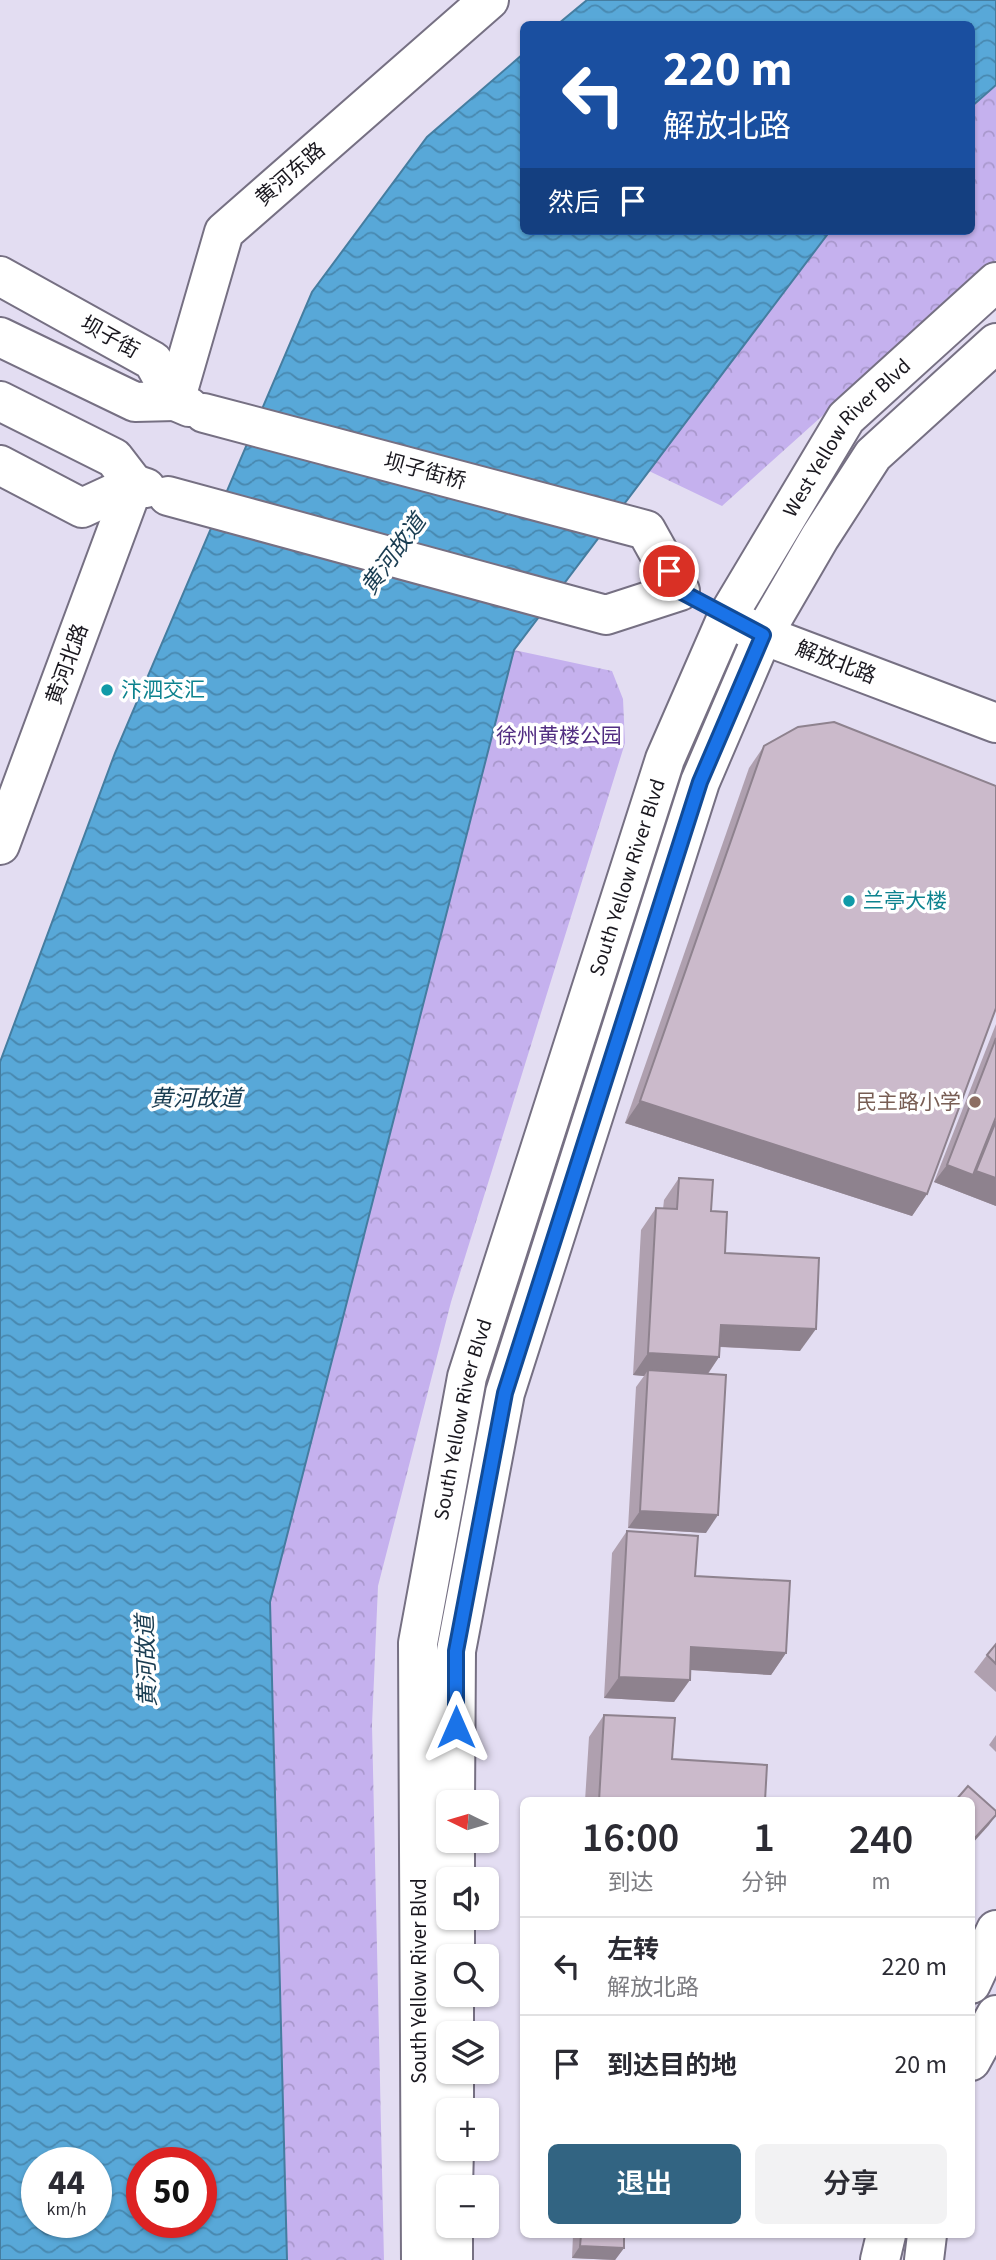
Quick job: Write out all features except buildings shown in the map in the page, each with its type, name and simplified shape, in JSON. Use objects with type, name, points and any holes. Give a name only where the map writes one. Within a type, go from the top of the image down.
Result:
[{"type":"main road","name":"黄河东路","points":[[190,407],[224,232],[489,0]]},
{"type":"main road","name":"坝子街","points":[[0,276],[153,361],[190,407]]},
{"type":"main road","name":"West Yellow River Blvd","points":[[727,617],[846,418],[996,282]]},
{"type":"main road","name":"坝子街桥","points":[[0,337],[135,402],[190,407],[646,530],[680,591]]},
{"type":"main road","name":"West Yellow River Blvd","points":[[763,635],[820,537],[873,455],[996,343]]},
{"type":"main road","points":[[0,401],[114,458],[151,490],[606,615],[680,591]]},
{"type":"main road","points":[[0,465],[82,508],[151,490]]},
{"type":"main road","name":"黄河北路","points":[[0,845],[151,490]]},
{"type":"main road","name":"解放北路","points":[[680,591],[763,635],[996,723]]},
{"type":"main road","name":"South Yellow River Blvd","points":[[421,2260],[418,1643],[467,1377],[665,759],[727,617]]},
{"type":"main road","name":"South Yellow River Blvd","points":[[456,1790],[456,1651],[505,1393],[700,782],[763,635]]},
{"type":"main road","points":[[975,1975],[996,1930]]},
{"type":"main road","points":[[975,2054],[996,2015]]},
{"type":"main road","points":[[453,2238],[453,2260]]},
{"type":"main road","points":[[880,2260],[885,2238]]},
{"type":"main road","points":[[924,2260],[928,2238]]},
{"type":"green space","points":[[996,85],[996,260],[722,506],[649,471],[827,235],[975,235],[975,103]]},
{"type":"green space","name":"徐州黄楼公园","points":[[514,650],[612,671],[623,699],[625,743],[451,1302],[378,1586],[372,1725],[384,2260],[287,2260],[270,1602]]},
{"type":"water","points":[[587,0],[996,0],[996,85],[975,103],[975,21],[562,21]]},
{"type":"water","name":"黄河故道","points":[[520,57],[520,235],[827,235],[514,650],[270,1602],[287,2260],[0,2260],[0,1062],[115,753],[312,292],[427,137]]},
{"type":"place","name":"汴泗交汇","points":[[107,690]]},
{"type":"place","name":"兰亭大楼","points":[[849,901]]},
{"type":"place","name":"民主路小学","points":[[975,1102]]},
{"type":"route","points":[[456,1727],[456,1651],[505,1393],[700,782],[763,635],[680,591],[669,571]]}]
